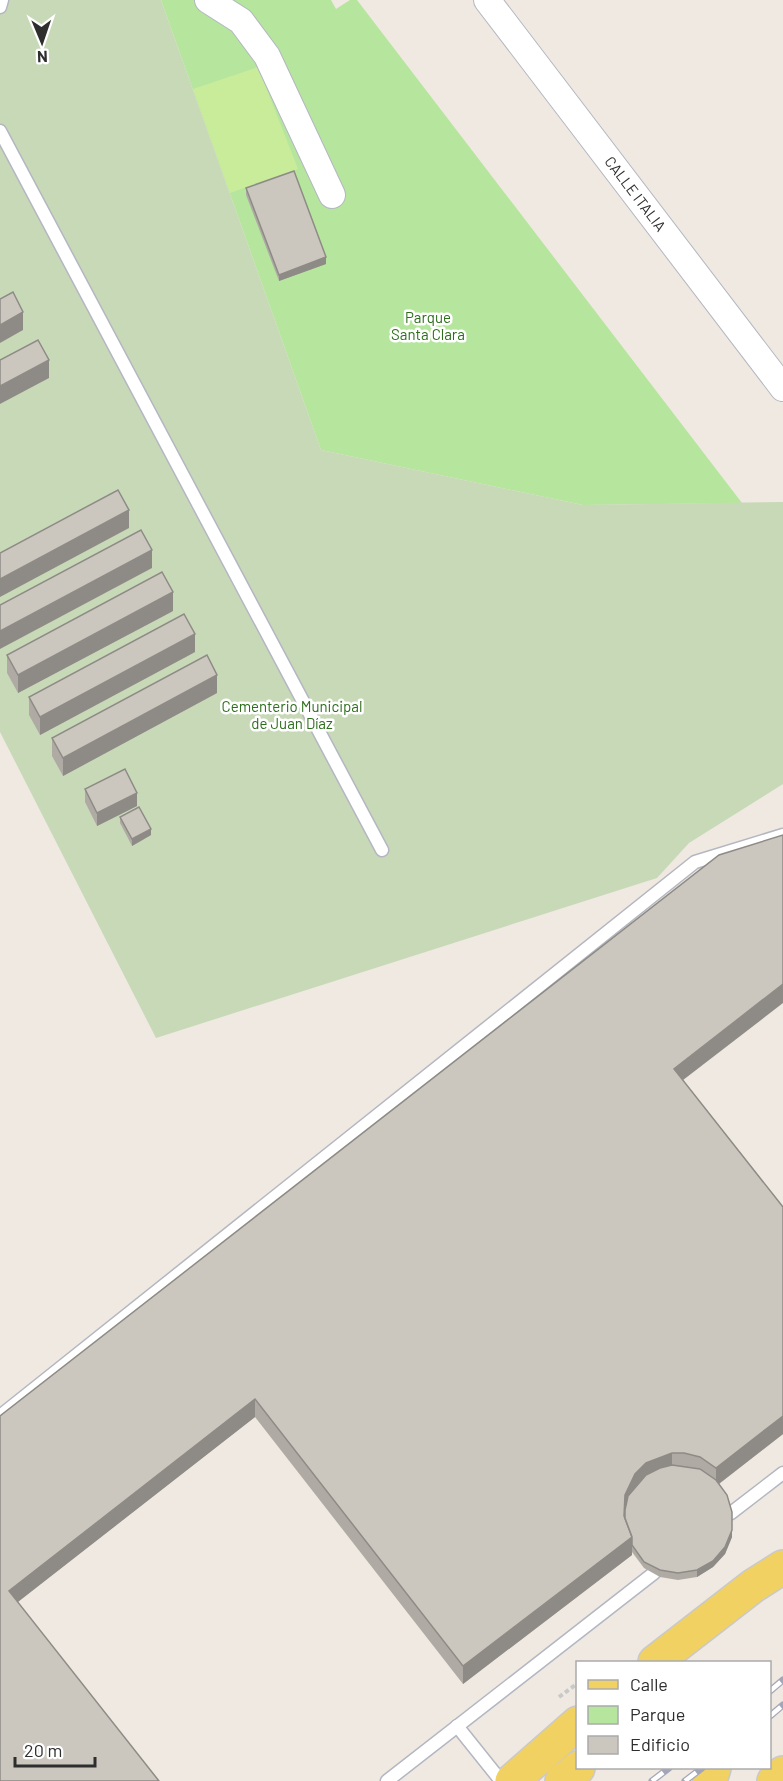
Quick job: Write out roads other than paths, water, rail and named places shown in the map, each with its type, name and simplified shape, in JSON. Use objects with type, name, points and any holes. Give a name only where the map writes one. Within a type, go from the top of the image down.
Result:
[{"type":"main road","points":[[656,1661],[753,1586],[783,1567]]},
{"type":"main road","points":[[512,1781],[568,1710]]},
{"type":"main road","points":[[562,1781],[576,1769]]},
{"type":"main road","points":[[774,1781],[783,1773]]},
{"type":"street","points":[[208,0],[241,21],[267,56],[332,195]]},
{"type":"street","name":"CALLE ITALIA","points":[[487,0],[783,388]]},
{"type":"lane","points":[[0,7],[2,0]]},
{"type":"lane","points":[[0,131],[382,850]]},
{"type":"lane","points":[[0,1416],[694,862],[783,835]]},
{"type":"lane","points":[[731,1513],[783,1473]]},
{"type":"lane","points":[[387,1781],[654,1573]]},
{"type":"lane","points":[[457,1726],[501,1781]]},
{"type":"railway","points":[[771,1690],[783,1680]]},
{"type":"railway","points":[[771,1715],[783,1705]]},
{"type":"railway","points":[[652,1781],[668,1769]]},
{"type":"railway","points":[[685,1781],[701,1769]]},
{"type":"park label","name":"Parque Santa Clara","points":[[428,326]]},
{"type":"park label","name":"Cementerio Municipal de Juan Díaz","points":[[292,716]]}]
